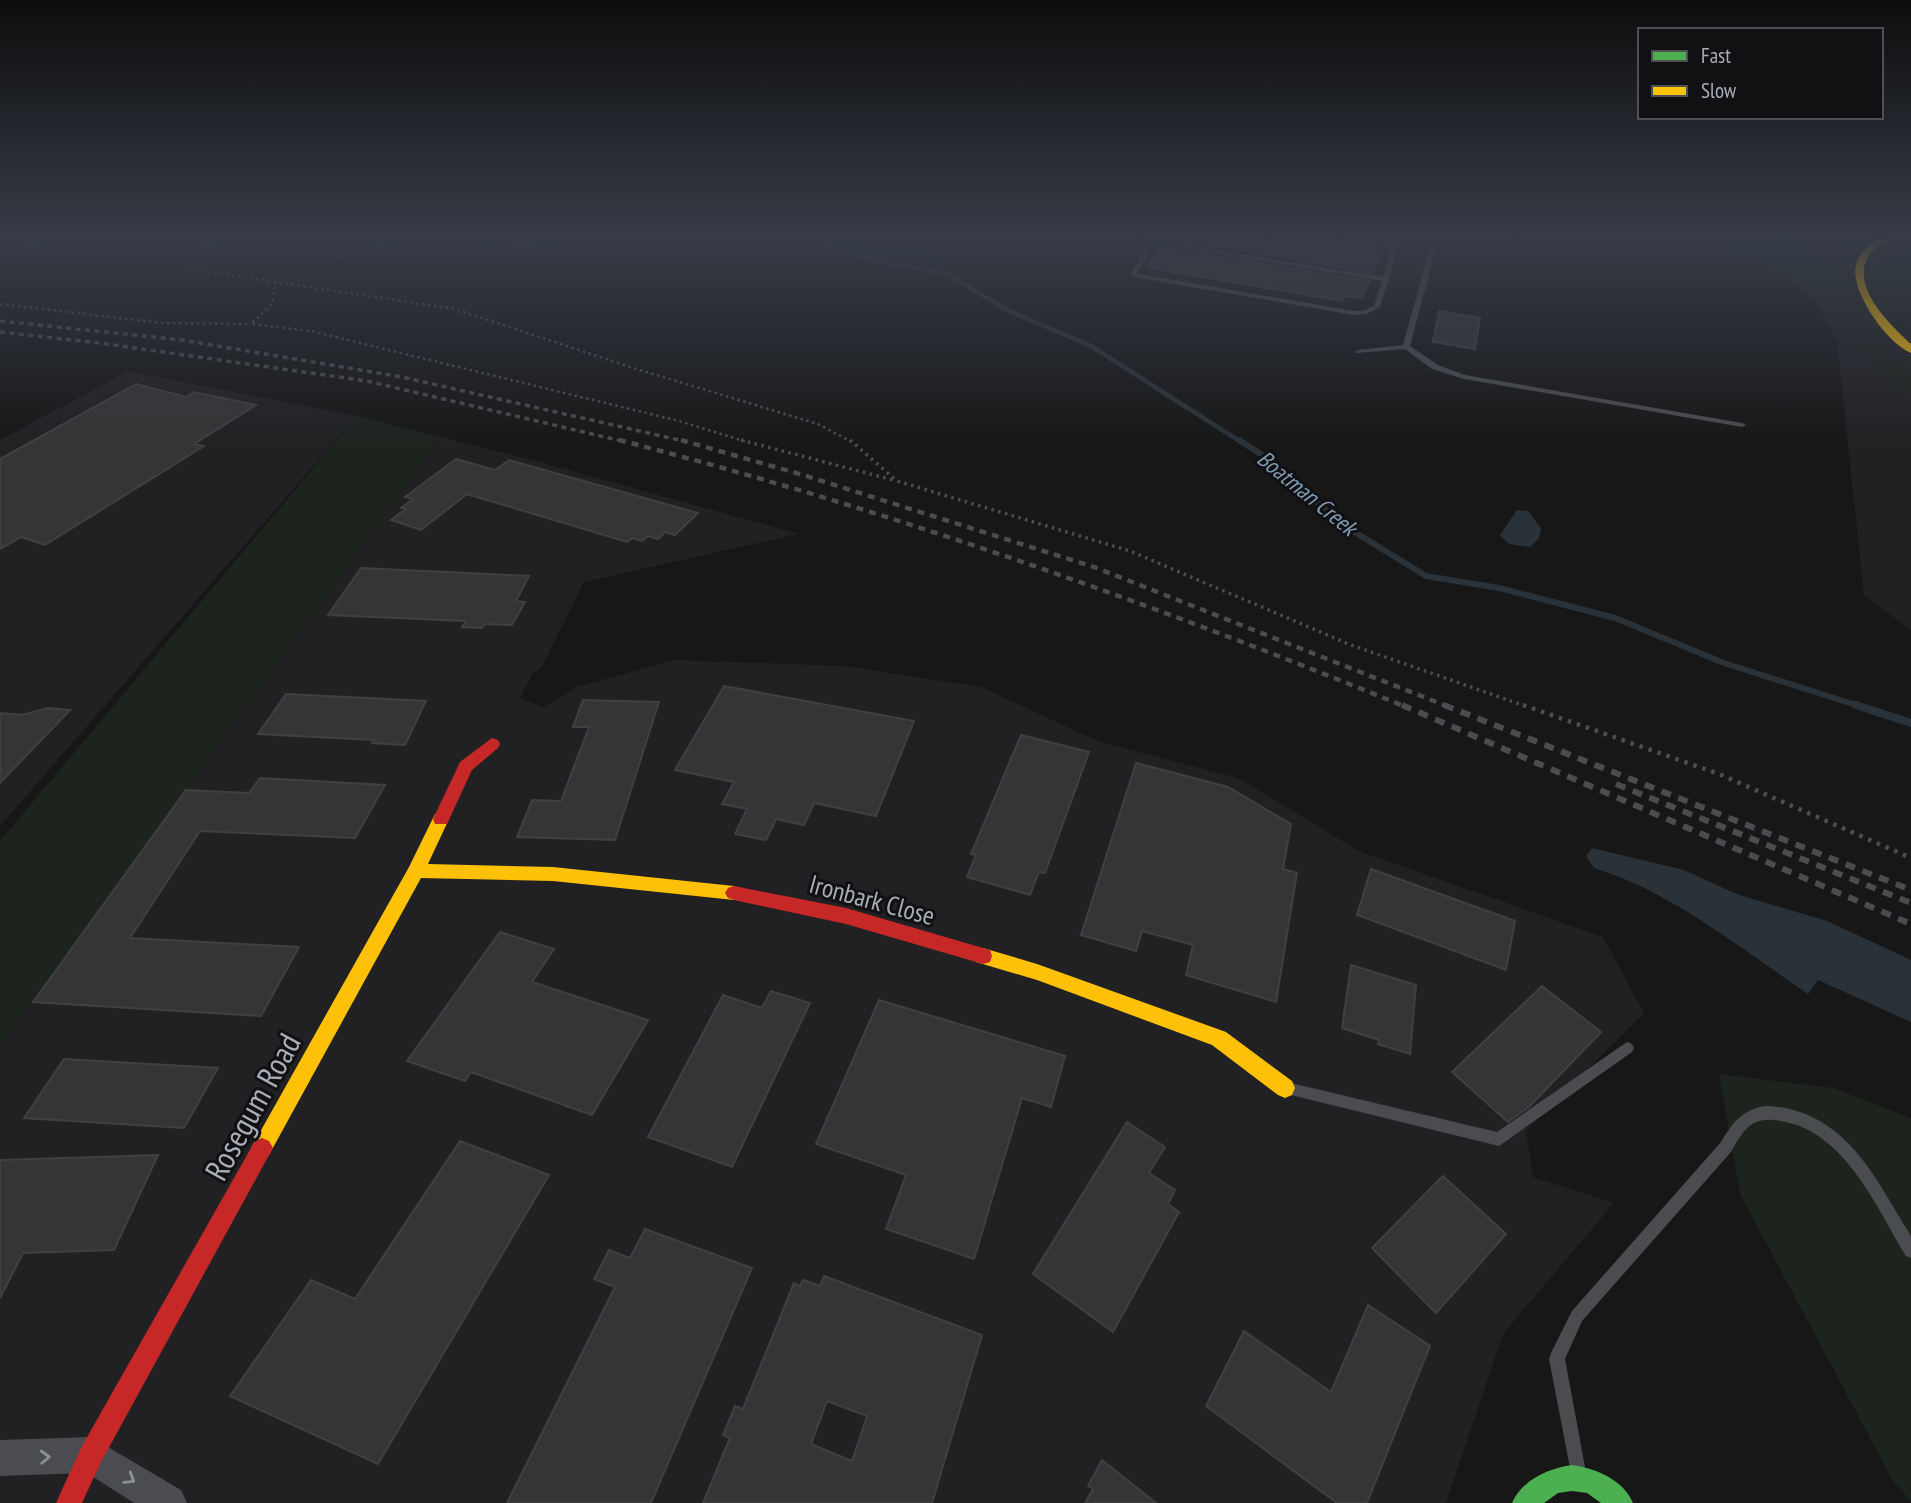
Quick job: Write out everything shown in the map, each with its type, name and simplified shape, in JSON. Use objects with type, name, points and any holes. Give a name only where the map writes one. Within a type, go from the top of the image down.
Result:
[{"type":"street","points":[[1872,307],[1890,331],[1911,350]]},
{"type":"street","name":"Rosegum Road","points":[[69,1503],[91,1455],[416,871],[466,766],[492,744]]},
{"type":"street","name":"Ironbark Close","points":[[416,871],[552,874],[720,890],[846,915],[1037,972],[1219,1038],[1285,1088]]},
{"type":"street","points":[[0,1458],[91,1455],[168,1503]]},
{"type":"street","points":[[1525,1503],[1547,1482],[1578,1477],[1614,1496],[1620,1503]]},
{"type":"lane","points":[[1315,307],[1364,313],[1377,307]]},
{"type":"lane","points":[[1406,347],[1417,307]]},
{"type":"lane","points":[[1358,352],[1406,347],[1435,367],[1464,377],[1742,425]]},
{"type":"lane","points":[[1285,1088],[1499,1139],[1628,1048]]},
{"type":"lane","points":[[1578,1477],[1558,1359],[1577,1316],[1726,1147],[1740,1121],[1753,1115],[1787,1114],[1808,1121],[1826,1132],[1855,1163],[1911,1251]]},
{"type":"path","points":[[27,307],[162,323],[251,324],[311,331],[679,421],[790,455],[897,481],[1130,551],[1351,645],[1719,774],[1911,858]]},
{"type":"path","points":[[251,324],[269,307]]},
{"type":"path","points":[[443,307],[818,424],[845,436],[897,481]]},
{"type":"shaded area","points":[[1838,307],[1858,307],[1864,324],[1911,372],[1911,393],[1899,386],[1855,333]]},
{"type":"shaded area","points":[[1888,307],[1911,307],[1911,335]]},
{"type":"shaded area","points":[[1911,307],[1911,630],[1864,595],[1837,342],[1819,308]]},
{"type":"shaded area","points":[[128,371],[357,416],[0,826],[0,440]]},
{"type":"shaded area","points":[[357,416],[441,437],[0,1046],[0,841]]},
{"type":"shaded area","points":[[441,437],[799,534],[584,582],[542,667],[532,674],[520,698],[544,707],[576,687],[675,660],[845,666],[981,687],[1100,742],[1238,778],[1359,851],[1603,937],[1644,1013],[1526,1131],[1533,1177],[1614,1203],[1503,1334],[1446,1503],[0,1503],[0,1046]]},
{"type":"shaded area","points":[[1517,510],[1528,511],[1541,528],[1539,538],[1530,547],[1509,544],[1500,535]]},
{"type":"shaded area","points":[[1592,848],[1684,870],[1739,895],[1827,921],[1911,960],[1911,1022],[1818,980],[1808,994],[1678,906],[1623,878],[1594,868],[1586,856]]},
{"type":"shaded area","points":[[1719,1074],[1833,1088],[1911,1118],[1911,1501],[1893,1481],[1740,1194]]},
{"type":"building","points":[[1439,311],[1480,318],[1475,349],[1433,342]]},
{"type":"building","points":[[136,384],[186,397],[194,392],[256,405],[194,444],[204,446],[45,545],[21,537],[0,549],[0,459]]},
{"type":"building","points":[[456,459],[495,470],[509,460],[698,513],[675,535],[665,532],[658,539],[648,536],[642,541],[632,538],[627,542],[467,494],[421,530],[391,520],[406,509],[401,508],[413,499],[405,497]]},
{"type":"building","points":[[361,568],[529,576],[516,601],[525,602],[512,625],[462,627],[466,621],[328,615]]},
{"type":"building","points":[[724,686],[914,721],[876,816],[814,803],[804,825],[776,819],[766,840],[735,834],[747,809],[722,804],[734,782],[675,770]]},
{"type":"building","points":[[286,694],[426,701],[405,745],[372,743],[374,740],[258,734]]},
{"type":"building","points":[[583,700],[659,702],[615,840],[517,837],[532,800],[561,801],[589,727],[573,727]]},
{"type":"building","points":[[48,708],[70,710],[0,783],[0,713],[22,715]]},
{"type":"building","points":[[1021,735],[1089,752],[1045,873],[1039,872],[1030,895],[967,877],[976,855],[971,854]]},
{"type":"building","points":[[1136,763],[1228,787],[1291,824],[1283,869],[1297,873],[1276,1002],[1186,975],[1193,945],[1142,931],[1136,951],[1081,935]]},
{"type":"building","points":[[260,778],[385,785],[355,838],[200,831],[130,938],[299,947],[261,1016],[33,1002],[186,790],[249,793]]},
{"type":"building","points":[[1371,869],[1515,921],[1506,970],[1357,915]]},
{"type":"building","points":[[500,932],[554,949],[532,982],[648,1020],[592,1115],[471,1072],[465,1081],[407,1061]]},
{"type":"building","points":[[1351,965],[1416,985],[1410,1054],[1342,1028]]},
{"type":"building","points":[[1542,986],[1601,1032],[1529,1107],[1508,1122],[1452,1072]]},
{"type":"building","points":[[771,991],[810,1003],[732,1167],[648,1137],[723,995],[762,1008]]},
{"type":"building","points":[[879,1000],[1065,1056],[1051,1107],[1022,1098],[974,1259],[886,1229],[906,1175],[816,1144]]},
{"type":"building","points":[[64,1059],[218,1068],[184,1128],[24,1118]]},
{"type":"building","points":[[1127,1122],[1165,1147],[1149,1173],[1175,1190],[1168,1204],[1179,1212],[1113,1332],[1033,1274]]},
{"type":"building","points":[[460,1141],[549,1175],[378,1464],[230,1396],[311,1280],[355,1299]]},
{"type":"building","points":[[158,1155],[114,1250],[23,1253],[0,1298],[0,1160]]},
{"type":"building","points":[[1443,1176],[1506,1234],[1436,1313],[1372,1248]]},
{"type":"building","points":[[645,1229],[752,1268],[651,1503],[507,1503],[615,1287],[594,1279],[609,1250],[630,1258]]},
{"type":"building","points":[[824,1276],[982,1335],[932,1503],[703,1503],[730,1438],[723,1435],[735,1406],[743,1409],[794,1283],[800,1286],[803,1280],[820,1286]],"holes":[[[827,1401],[867,1416],[852,1461],[811,1444]]]},
{"type":"building","points":[[1368,1305],[1430,1346],[1367,1503],[1337,1503],[1206,1406],[1244,1331],[1331,1392]]},
{"type":"building","points":[[1102,1460],[1156,1503],[1085,1503],[1093,1489],[1088,1486]]},
{"type":"waterway","name":"Boatman Creek","points":[[1002,307],[1091,346],[1241,442]]},
{"type":"waterway","name":"Boatman Creek","points":[[1239,440],[1276,464],[1340,523],[1426,576],[1499,588],[1615,618],[1724,663],[1862,707]]},
{"type":"waterway","name":"Boatman Creek","points":[[1856,705],[1911,723]]},
{"type":"railway","points":[[0,321],[182,340],[402,377],[688,442]]},
{"type":"railway","points":[[0,332],[100,343],[367,381],[626,442]]},
{"type":"railway","points":[[619,440],[819,496],[1017,560],[1212,631],[1406,707]]},
{"type":"railway","points":[[681,440],[688,442]]},
{"type":"railway","points":[[688,442],[803,475],[1094,567],[1449,707]]},
{"type":"railway","points":[[1402,705],[1911,924]]},
{"type":"railway","points":[[1444,705],[1911,890]]},
{"type":"railway","points":[[1616,784],[1911,903]]},
{"type":"traffic: fast","points":[[1525,1503],[1549,1484],[1572,1478],[1595,1484],[1620,1503]]},
{"type":"traffic: slow","points":[[1873,307],[1911,350]]},
{"type":"traffic: slow","points":[[262,1148],[416,871],[441,819]]},
{"type":"traffic: slow","points":[[416,871],[553,874],[734,893]]},
{"type":"traffic: slow","points":[[983,956],[1037,972],[1219,1038],[1285,1088]]},
{"type":"traffic: jam","points":[[441,819],[466,766],[492,744]]},
{"type":"traffic: jam","points":[[734,893],[846,916],[983,956]]},
{"type":"traffic: jam","points":[[69,1503],[91,1455],[262,1148]]}]
